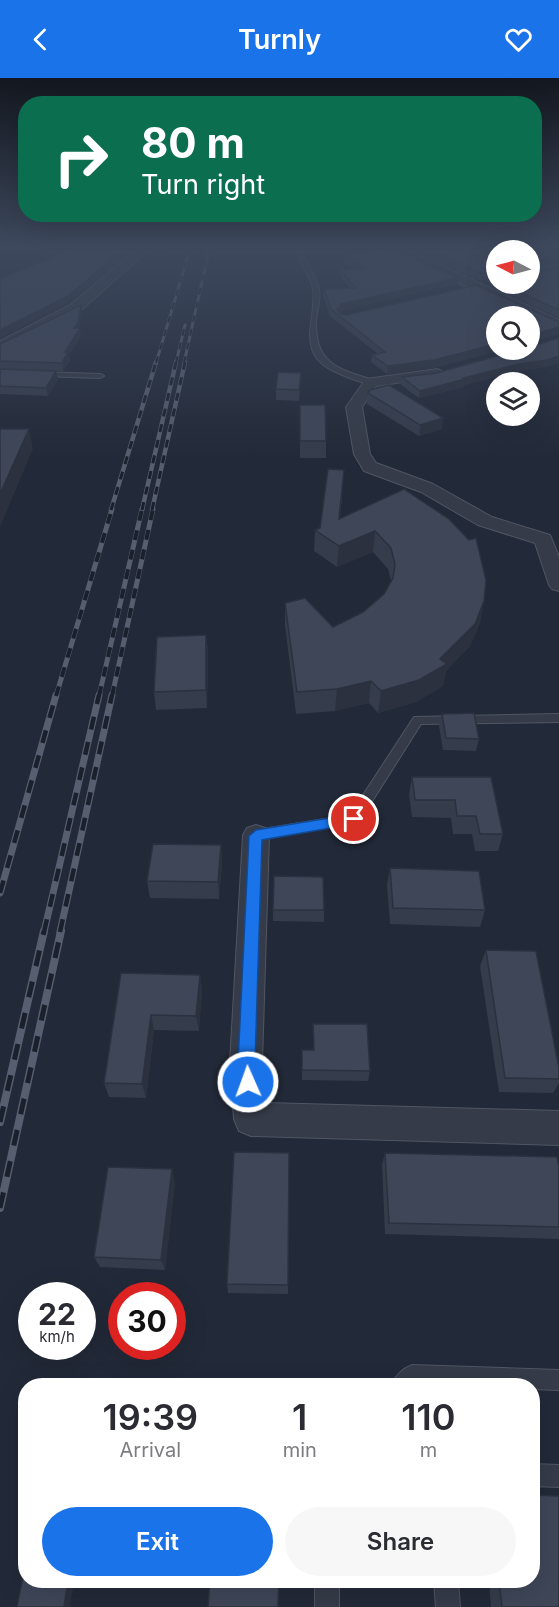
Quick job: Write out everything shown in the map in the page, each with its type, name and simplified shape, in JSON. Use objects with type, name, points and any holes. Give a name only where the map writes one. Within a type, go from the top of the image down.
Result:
[{"type":"street","points":[[0,347],[57,317]]},
{"type":"street","points":[[541,317],[559,326]]},
{"type":"street","points":[[456,368],[434,374],[371,382],[354,406],[362,454],[370,467],[427,488],[485,520],[551,536],[559,585]]},
{"type":"street","points":[[256,836],[246,1063],[251,1119],[559,1128]]},
{"type":"lane","points":[[314,317],[312,339],[317,354],[333,370],[371,382]]},
{"type":"lane","points":[[33,374],[100,376]]},
{"type":"lane","points":[[256,836],[354,819],[418,720],[559,718]]},
{"type":"lane","points":[[409,1378],[412,1375],[500,1378]]},
{"type":"lane","points":[[540,1379],[559,1380]]},
{"type":"lane","points":[[540,1475],[559,1476]]},
{"type":"lane","points":[[327,1588],[327,1607]]},
{"type":"lane","points":[[447,1588],[448,1607]]},
{"type":"building","points":[[0,317],[25,317],[0,330]]},
{"type":"building","points":[[55,317],[79,317],[74,328],[80,328],[65,352],[68,352],[62,363],[0,361],[0,344]]},
{"type":"building","points":[[341,317],[486,317],[486,347],[434,360],[388,366],[372,355],[385,352]]},
{"type":"building","points":[[540,317],[549,317],[559,322],[559,327],[540,332]]},
{"type":"building","points":[[559,338],[559,356],[486,372],[420,391],[402,377],[436,373],[486,359],[540,360],[540,344]]},
{"type":"building","points":[[0,369],[56,371],[46,388],[0,386]]},
{"type":"building","points":[[278,372],[301,373],[299,390],[276,389]]},
{"type":"building","points":[[389,385],[443,418],[420,425],[368,393],[370,390]]},
{"type":"building","points":[[300,405],[325,405],[326,441],[300,441]]},
{"type":"building","points":[[0,429],[29,429],[0,494]]},
{"type":"building","points":[[328,469],[344,470],[339,519],[404,489],[449,519],[469,540],[476,538],[486,580],[484,601],[475,624],[440,659],[447,664],[419,680],[381,691],[371,681],[337,689],[297,692],[285,603],[305,598],[333,627],[363,612],[384,594],[393,578],[395,564],[391,548],[375,531],[339,546],[315,530],[320,528]]},
{"type":"building","points":[[206,635],[206,690],[154,692],[157,637]]},
{"type":"building","points":[[474,713],[479,739],[446,738],[442,714]]},
{"type":"building","points":[[412,777],[491,777],[503,834],[480,834],[476,816],[457,816],[455,800],[415,800]]},
{"type":"building","points":[[153,844],[221,845],[218,882],[147,881]]},
{"type":"building","points":[[390,868],[479,871],[485,910],[393,908]]},
{"type":"building","points":[[274,876],[323,877],[324,910],[273,910]]},
{"type":"building","points":[[486,950],[536,951],[559,1068],[559,1079],[505,1078]]},
{"type":"building","points":[[121,973],[200,975],[196,1016],[151,1015],[142,1084],[104,1083]]},
{"type":"building","points":[[313,1024],[367,1024],[370,1071],[302,1070],[302,1050],[314,1050]]},
{"type":"building","points":[[234,1152],[289,1153],[288,1285],[227,1284]]},
{"type":"building","points":[[385,1153],[557,1157],[559,1227],[389,1223]]},
{"type":"building","points":[[108,1167],[172,1169],[161,1260],[94,1257]]},
{"type":"building","points":[[540,1495],[559,1496],[559,1607],[502,1607],[500,1588],[540,1588]]},
{"type":"building","points":[[21,1588],[67,1588],[64,1607],[17,1607]]},
{"type":"building","points":[[209,1588],[279,1588],[278,1607],[208,1607]]},
{"type":"railway","points":[[156,363],[170,317]]},
{"type":"railway","points":[[184,363],[194,317]]},
{"type":"railway","points":[[176,363],[185,325]]},
{"type":"railway","points":[[111,510],[156,362]]},
{"type":"railway","points":[[142,510],[176,362]]},
{"type":"railway","points":[[152,510],[185,362]]},
{"type":"railway","points":[[56,696],[112,509]]},
{"type":"railway","points":[[99,696],[142,509]]},
{"type":"railway","points":[[112,696],[153,509]]},
{"type":"railway","points":[[0,893],[56,695]]},
{"type":"railway","points":[[44,932],[99,695]]},
{"type":"railway","points":[[60,932],[112,695]]},
{"type":"railway","points":[[0,1122],[44,931]]},
{"type":"railway","points":[[0,1208],[61,931]]},
{"type":"route","points":[[248,1082],[246,1063],[256,836],[354,819]]}]
